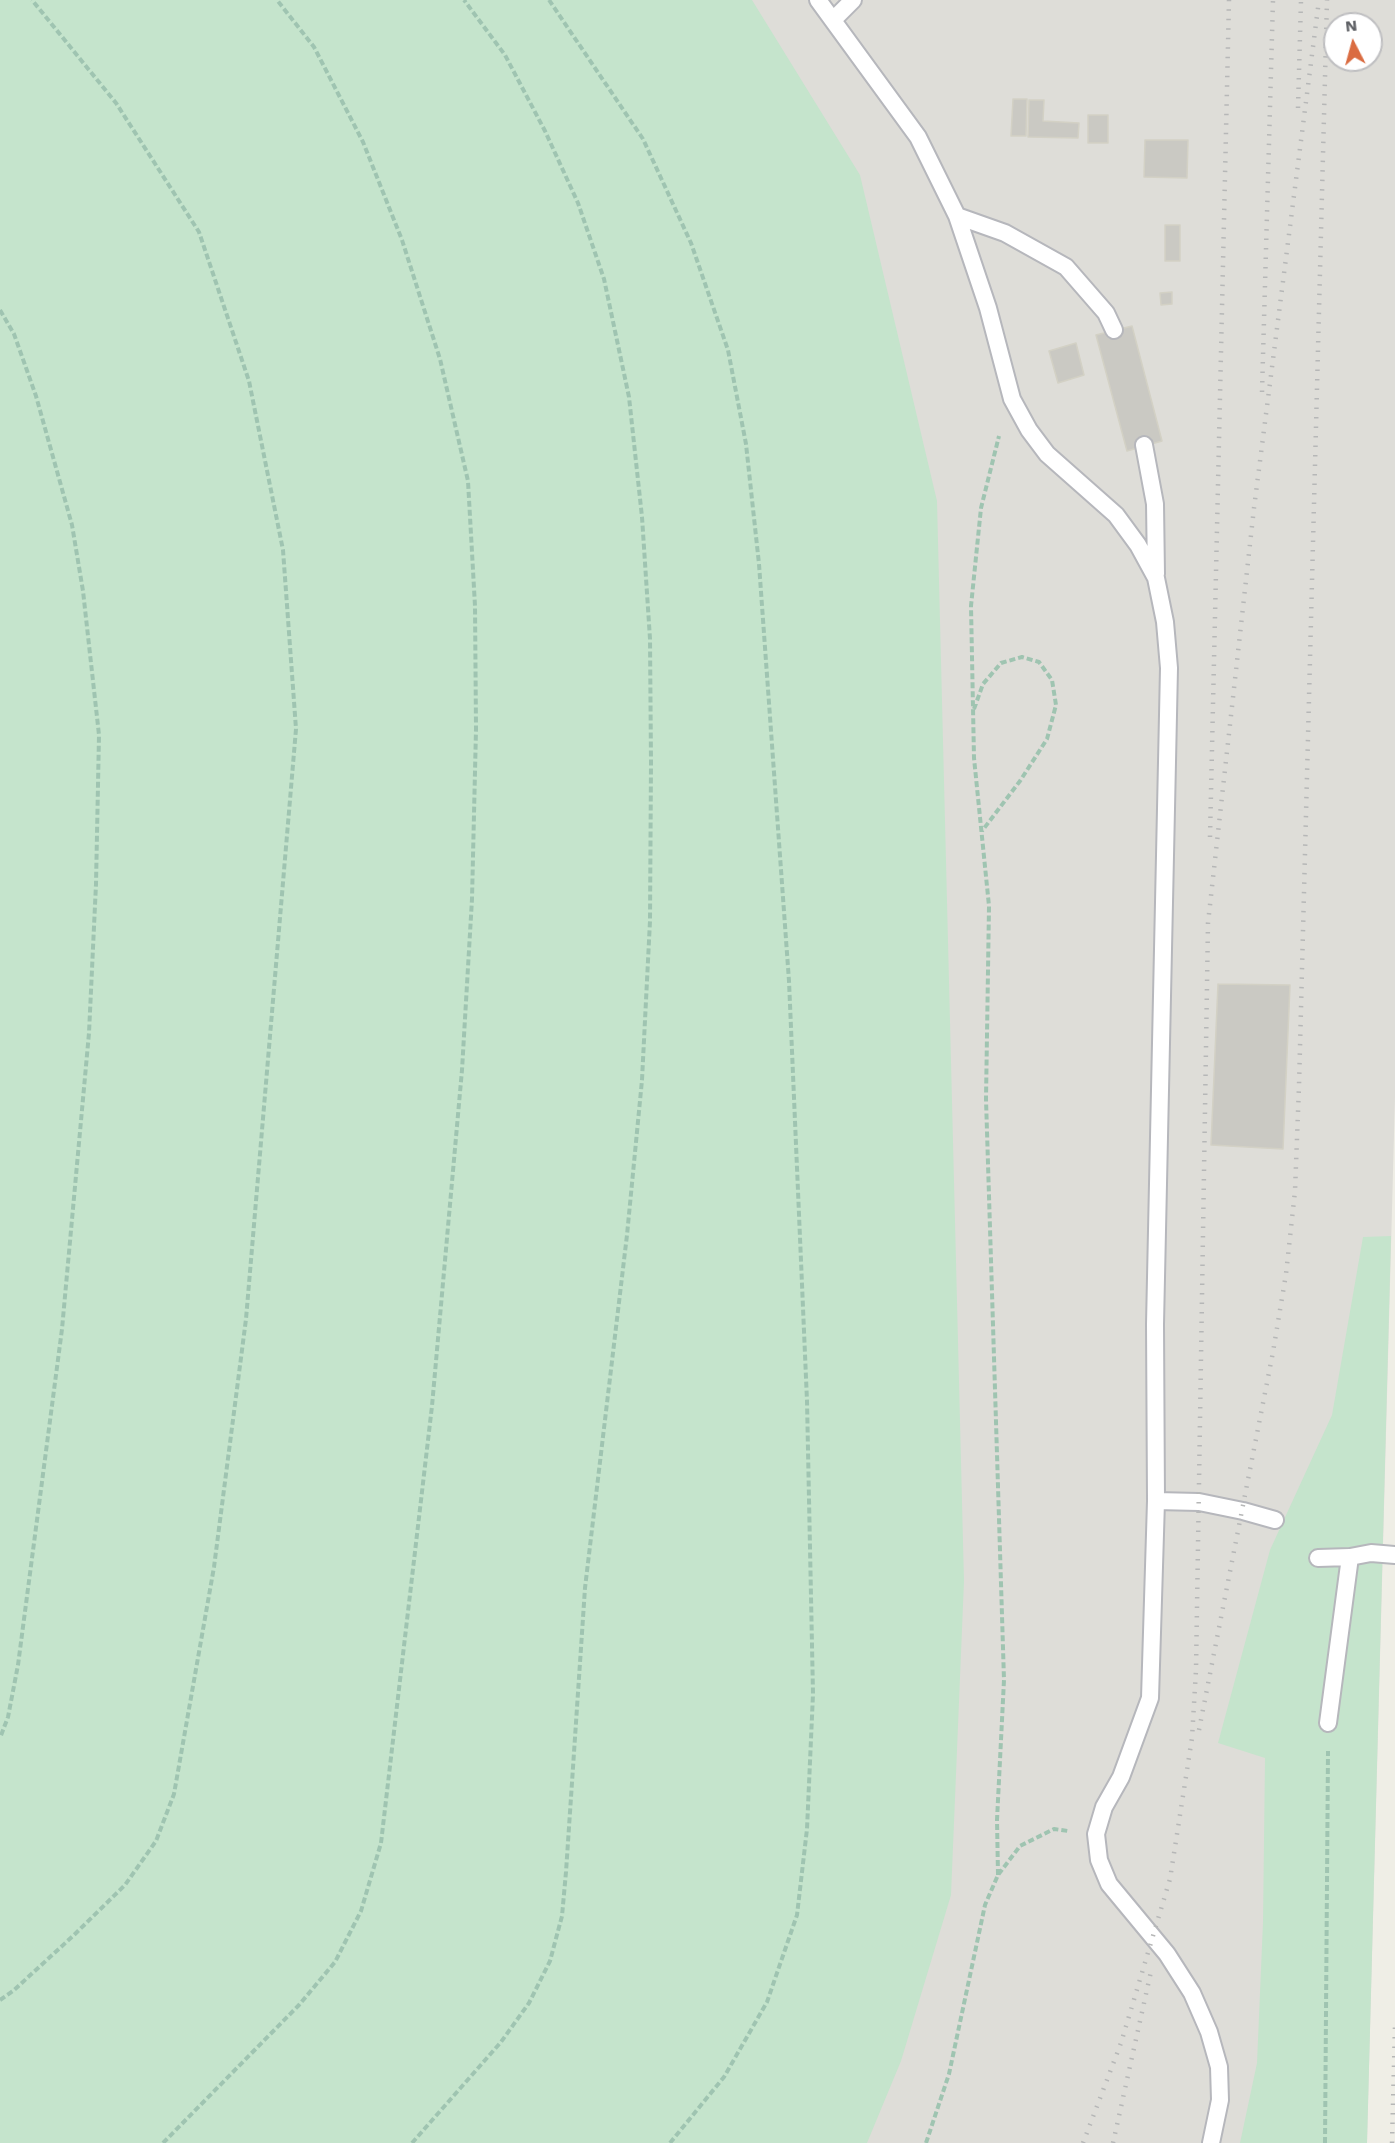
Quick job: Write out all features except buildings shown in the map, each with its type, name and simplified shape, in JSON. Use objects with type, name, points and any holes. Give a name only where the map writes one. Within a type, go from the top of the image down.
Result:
[{"type":"lane","points":[[818,0],[918,137],[957,216],[988,308],[1012,399],[1029,430],[1047,454],[1116,515],[1138,545],[1156,578]]},
{"type":"lane","points":[[833,20],[853,0]]},
{"type":"lane","points":[[957,216],[1005,233],[1066,267],[1106,313],[1114,330]]},
{"type":"lane","points":[[1144,445],[1155,504],[1156,578],[1165,622],[1168,668],[1155,1324],[1156,1501],[1150,1698],[1121,1777],[1104,1807],[1096,1834],[1099,1860],[1109,1884],[1167,1953],[1192,1993],[1209,2032],[1219,2067],[1220,2100],[1211,2143]]},
{"type":"lane","points":[[1156,1501],[1199,1502],[1275,1520]]},
{"type":"lane","points":[[1318,1558],[1350,1557],[1371,1553],[1395,1555]]},
{"type":"lane","points":[[1328,1723],[1350,1557]]},
{"type":"path","points":[[0,2000],[75,1935],[124,1885],[156,1841],[174,1794],[214,1567],[246,1319],[296,729],[283,550],[249,381],[198,232],[116,103],[32,0]]},
{"type":"path","points":[[163,2143],[299,2005],[335,1962],[361,1911],[381,1843],[432,1406],[462,1070],[472,899],[476,729],[475,617],[468,481],[440,359],[402,240],[363,142],[314,48],[277,0]]},
{"type":"path","points":[[412,2143],[501,2042],[529,2003],[550,1961],[561,1917],[567,1860],[585,1588],[627,1235],[640,1102],[650,921],[650,639],[642,517],[629,397],[604,279],[578,203],[545,131],[505,55],[464,0]]},
{"type":"path","points":[[549,0],[643,139],[691,243],[728,350],[746,444],[759,564],[789,981],[807,1401],[813,1682],[807,1829],[797,1915],[767,2002],[723,2077],[670,2143]]},
{"type":"path","points":[[0,310],[14,334],[36,396],[72,525],[83,591],[99,735],[96,884],[89,1033],[62,1329],[18,1665],[8,1717],[0,1738]]},
{"type":"path","points":[[998,1875],[997,1820],[1004,1680],[986,1099],[989,906],[974,758],[971,606],[981,508],[999,436],[1012,399]]},
{"type":"path","points":[[973,712],[983,684],[1000,663],[1022,657],[1039,662],[1052,680],[1056,705],[1047,740],[1020,781],[981,832]]},
{"type":"path","points":[[1325,2143],[1328,1723]]},
{"type":"path","points":[[926,2143],[949,2074],[985,1905],[998,1875],[1020,1846],[1054,1829],[1096,1834]]},
{"type":"shaded area","points":[[0,0],[1395,0],[1395,1097],[1367,2143],[0,2143]]},
{"type":"green space","points":[[0,0],[752,0],[860,175],[937,501],[964,1581],[951,1895],[901,2061],[867,2143],[0,2143]]},
{"type":"green space","points":[[1391,1236],[1367,2143],[1240,2143],[1257,2063],[1263,1922],[1265,1758],[1218,1743],[1270,1550],[1332,1415],[1363,1237]]},
{"type":"railway","points":[[1210,837],[1229,0]]},
{"type":"railway","points":[[1262,392],[1273,0]]},
{"type":"railway","points":[[1298,108],[1301,0]]},
{"type":"railway","points":[[1083,2143],[1121,2043],[1170,1879],[1192,1738],[1196,1670],[1208,923],[1254,508],[1319,0]]},
{"type":"railway","points":[[1199,1730],[1273,1352],[1286,1274],[1295,1191],[1327,0]]},
{"type":"railway","points":[[1113,2143],[1152,1967]]},
{"type":"railway","points":[[1392,2143],[1395,2026]]}]
